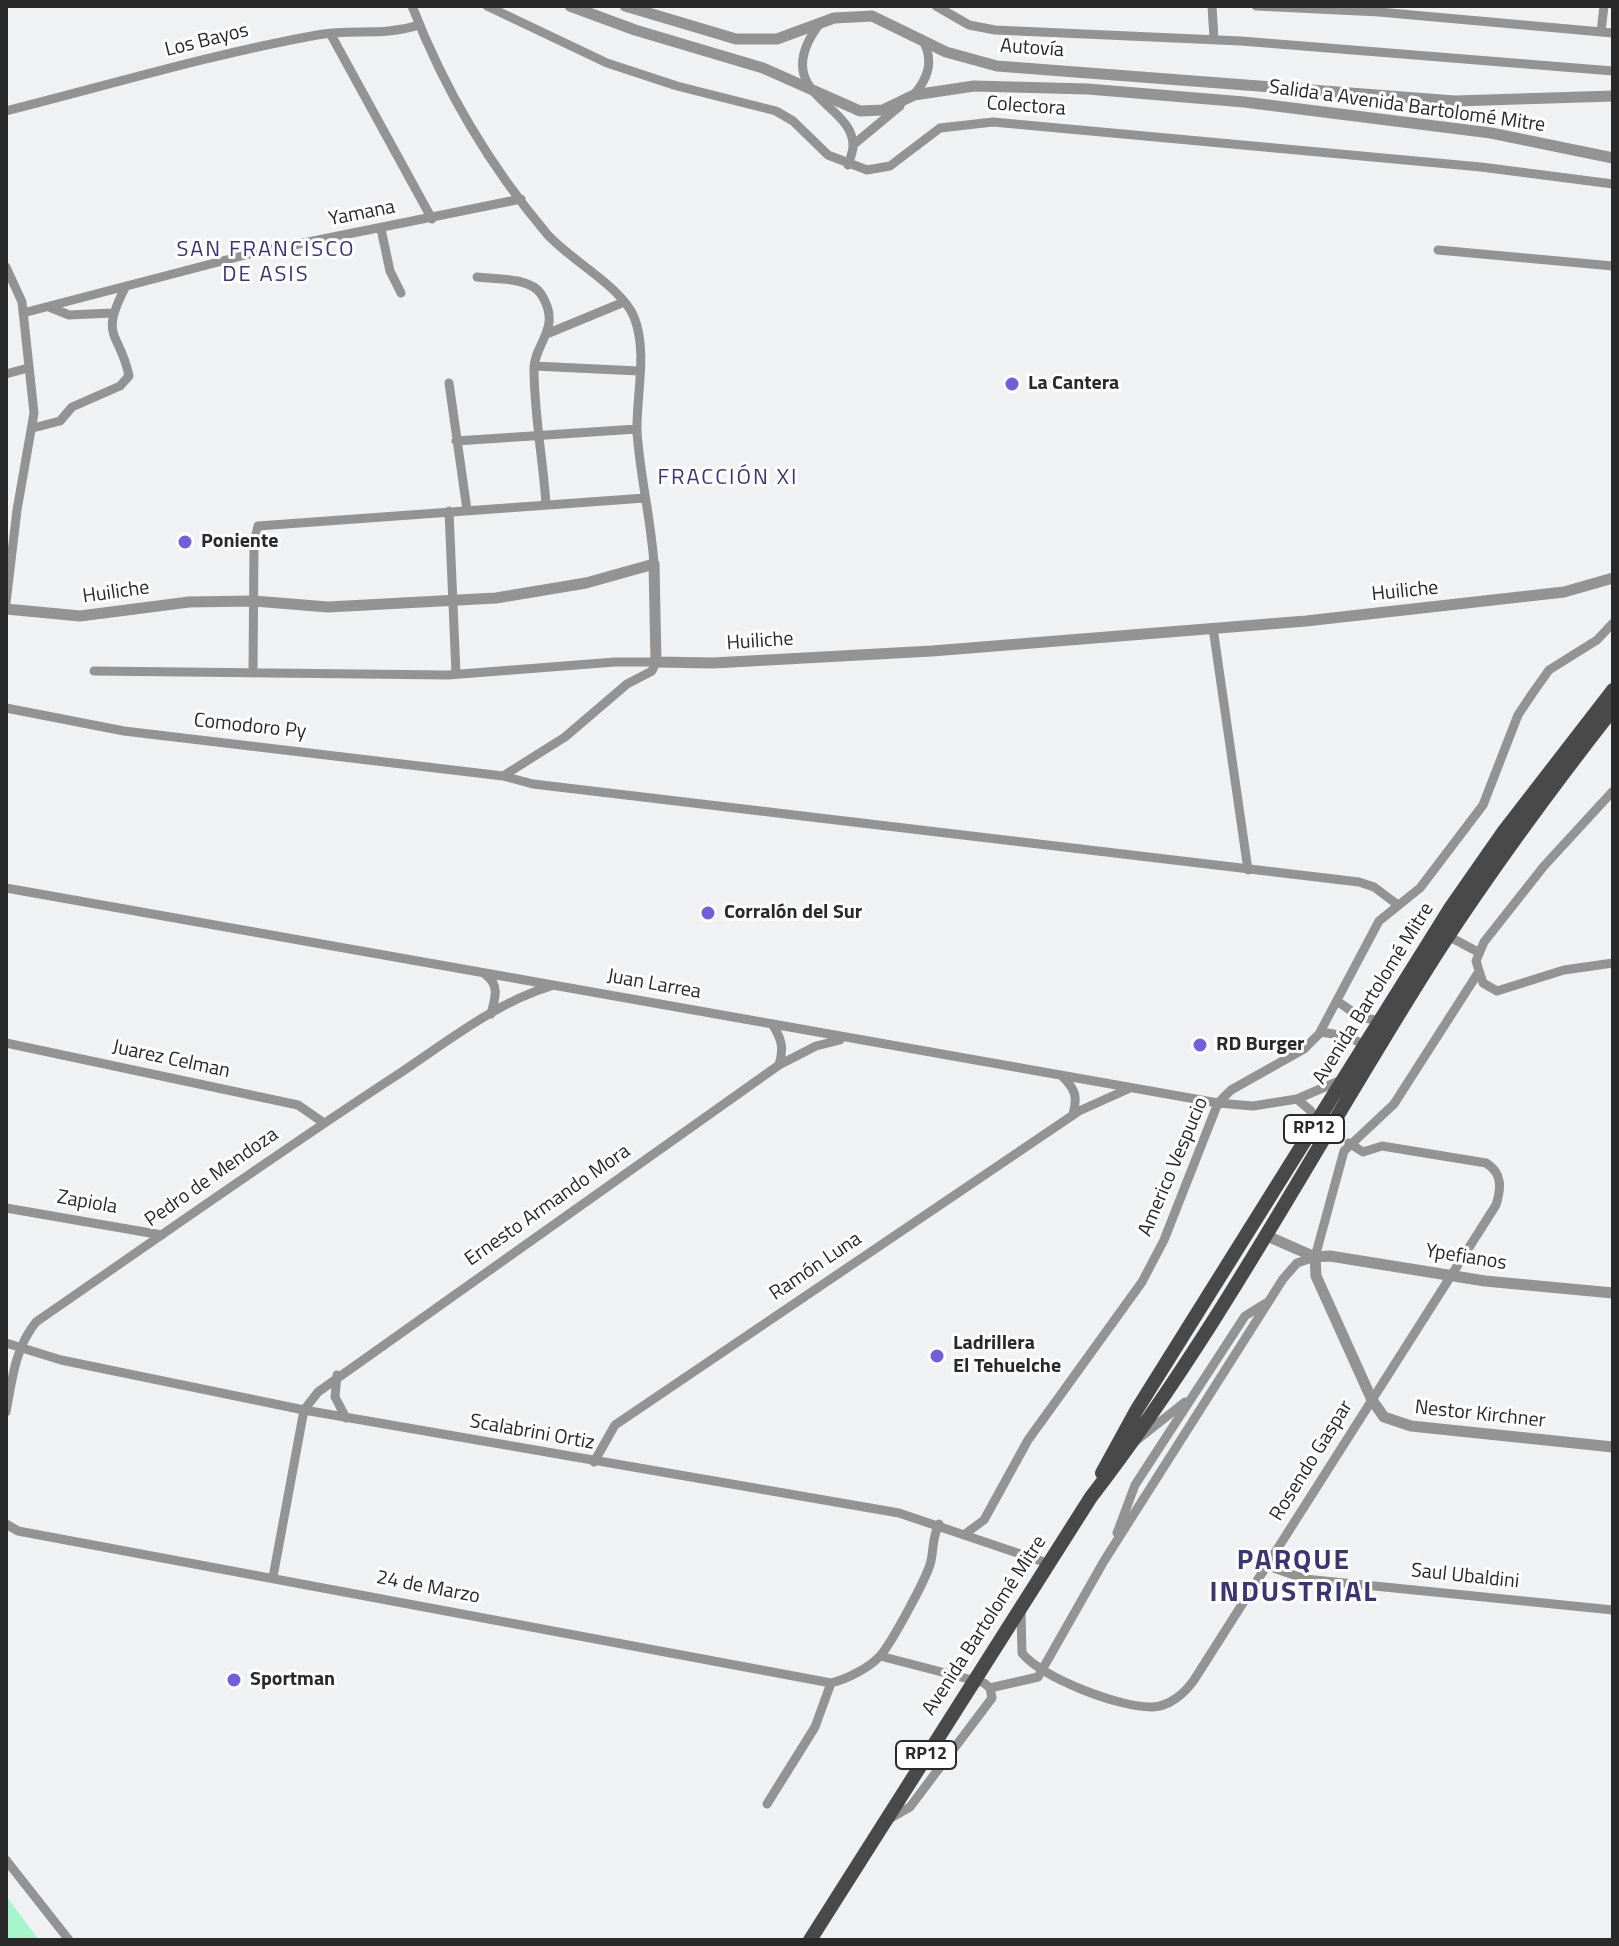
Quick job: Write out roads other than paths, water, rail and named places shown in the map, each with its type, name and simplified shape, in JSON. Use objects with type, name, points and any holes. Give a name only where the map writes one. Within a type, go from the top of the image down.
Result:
[{"type":"main road","name":"Avenida Bartolomé Mitre","points":[[810,1940],[973,1680],[1050,1564],[1091,1497],[1136,1411],[1428,942],[1504,831],[1613,690]]},
{"type":"main road","name":"Avenida Bartolomé Mitre","points":[[1091,1497],[1131,1445],[1265,1235],[1448,936],[1613,709]]},
{"type":"street","points":[[412,6],[458,110],[556,243],[624,302],[639,333],[637,429],[654,564],[656,662],[652,671],[627,684],[565,737],[497,776]]},
{"type":"street","points":[[487,6],[607,63],[677,86],[776,111],[828,155],[848,165],[853,145],[914,95],[929,69],[930,56],[921,38]]},
{"type":"street","name":"Autovía","points":[[570,6],[635,30],[740,60],[812,89],[847,107],[867,111],[883,110],[914,95],[996,84],[1244,102]]},
{"type":"street","name":"Autovía","points":[[625,6],[736,39],[777,39],[834,18],[872,16],[946,52],[997,66],[1455,101],[1613,96]]},
{"type":"street","points":[[936,6],[969,25],[995,30],[1214,39],[1613,71]]},
{"type":"street","points":[[1212,6],[1214,39]]},
{"type":"street","points":[[1256,6],[1379,9],[1613,33]]},
{"type":"street","points":[[1601,32],[1604,6]]},
{"type":"street","points":[[820,23],[804,46],[801,59],[812,89],[844,125],[853,145]]},
{"type":"street","name":"Los Bayos","points":[[6,111],[262,46],[330,33],[400,33],[419,25]]},
{"type":"street","points":[[330,33],[432,219]]},
{"type":"street","name":"Salida a Avenida Bartolomé Mitre","points":[[1244,102],[1491,133],[1613,158]]},
{"type":"street","name":"Colectora","points":[[848,165],[867,170],[890,166],[940,128],[993,122],[1481,167],[1613,184]]},
{"type":"street","name":"Yamana","points":[[23,313],[249,254],[521,199]]},
{"type":"street","points":[[381,229],[390,271],[401,293]]},
{"type":"street","points":[[1438,250],[1613,266]]},
{"type":"street","points":[[6,267],[23,313],[33,428],[17,510],[6,603]]},
{"type":"street","points":[[477,277],[517,282],[541,293],[549,333],[534,366],[546,504]]},
{"type":"street","points":[[33,428],[60,421],[72,407],[124,384],[129,376],[113,335],[112,313],[126,286]]},
{"type":"street","points":[[549,333],[624,302]]},
{"type":"street","points":[[48,306],[69,315],[112,313]]},
{"type":"street","points":[[534,366],[639,371]]},
{"type":"street","points":[[6,374],[28,368]]},
{"type":"street","points":[[449,383],[467,510]]},
{"type":"street","points":[[456,441],[637,429]]},
{"type":"street","points":[[253,673],[254,543],[258,526],[645,498]]},
{"type":"street","points":[[449,511],[456,674]]},
{"type":"street","name":"Huiliche","points":[[6,609],[80,616],[159,605],[254,601],[328,607],[453,600],[539,592],[654,564]]},
{"type":"street","name":"Huiliche","points":[[656,662],[713,663],[960,650],[1213,628],[1564,592],[1613,578]]},
{"type":"street","name":"Americo Vespucio","points":[[965,1534],[984,1520],[1028,1440],[1142,1282],[1164,1240],[1218,1103],[1231,1090],[1304,1049],[1321,1032],[1374,929],[1428,879],[1483,805],[1518,715],[1549,670],[1597,640],[1613,623]]},
{"type":"street","points":[[1213,628],[1248,870]]},
{"type":"street","points":[[94,671],[456,674],[656,662]]},
{"type":"street","name":"Comodoro Py","points":[[6,708],[124,731],[497,776],[533,784],[1359,882],[1374,887],[1398,905]]},
{"type":"street","points":[[880,1656],[973,1680],[990,1688],[1031,1680],[1041,1671],[1113,1548],[1289,1270],[1315,1257],[1333,1199],[1340,1160],[1349,1143],[1394,1104],[1478,973],[1478,952],[1544,866],[1611,797]]},
{"type":"street","name":"Juan Larrea","points":[[6,888],[1218,1103],[1253,1106],[1297,1099],[1346,1077]]},
{"type":"street","points":[[1448,936],[1478,952]]},
{"type":"street","points":[[1478,973],[1488,988],[1497,991],[1541,975],[1613,963]]},
{"type":"street","points":[[483,973],[493,980],[496,991],[491,1014]]},
{"type":"street","name":"Pedro de Mendoza","points":[[6,1412],[20,1347],[36,1322],[324,1123],[491,1014],[527,993],[553,986]]},
{"type":"street","points":[[1337,1001],[1360,1017],[1380,1021]]},
{"type":"street","points":[[772,1024],[781,1038],[783,1052],[779,1065]]},
{"type":"street","points":[[1321,1032],[1346,1036],[1365,1045]]},
{"type":"street","name":"Ernesto Armando Mora","points":[[304,1410],[337,1375],[779,1065],[831,1041],[853,1039]]},
{"type":"street","name":"Juarez Celman","points":[[6,1043],[298,1105],[324,1123]]},
{"type":"street","points":[[1062,1076],[1074,1087],[1077,1099],[1073,1114]]},
{"type":"street","name":"Ramón Luna","points":[[594,1462],[615,1425],[1073,1114],[1130,1088]]},
{"type":"street","points":[[1297,1099],[1311,1111],[1307,1140]]},
{"type":"street","name":"Rosendo Gaspar","points":[[1041,1671],[1116,1700],[1153,1707],[1177,1698],[1194,1680],[1268,1566],[1496,1205],[1501,1190],[1499,1176],[1486,1163],[1382,1146],[1363,1152],[1349,1143]]},
{"type":"street","name":"Zapiola","points":[[6,1208],[162,1235]]},
{"type":"street","points":[[1265,1235],[1315,1257]]},
{"type":"street","name":"Ypefianos","points":[[1315,1257],[1330,1256],[1613,1293]]},
{"type":"street","name":"Nestor Kirchner","points":[[1315,1257],[1316,1276],[1372,1400],[1384,1417],[1411,1426],[1613,1447]]},
{"type":"street","points":[[1113,1548],[1135,1485],[1245,1316],[1268,1302]]},
{"type":"street","name":"Scalabrini Ortiz","points":[[6,1343],[61,1360],[346,1418],[899,1513],[1050,1564]]},
{"type":"street","points":[[337,1375],[335,1397],[346,1418]]},
{"type":"street","points":[[1131,1445],[1194,1394]]},
{"type":"street","points":[[273,1577],[304,1410]]},
{"type":"street","name":"24 de Marzo","points":[[6,1524],[18,1531],[831,1683]]},
{"type":"street","points":[[767,1804],[815,1727],[831,1683],[845,1679],[880,1656],[923,1581],[931,1561],[931,1539],[939,1524]]},
{"type":"street","name":"Saul Ubaldini","points":[[1268,1566],[1305,1579],[1613,1610]]},
{"type":"street","points":[[1022,1607],[1022,1653],[1041,1671]]},
{"type":"street","points":[[885,1820],[910,1807],[988,1706],[990,1688]]},
{"type":"street","points":[[6,1860],[69,1940]]},
{"type":"place","name":"La Cantera","points":[[1012,384]]},
{"type":"place","name":"Poniente","points":[[185,542]]},
{"type":"place","name":"Corralón del Sur","points":[[708,913]]},
{"type":"place","name":"RD Burger","points":[[1200,1045]]},
{"type":"place","name":"Ladrillera El Tehuelche","points":[[937,1356]]},
{"type":"place","name":"Sportman","points":[[234,1680]]},
{"type":"district","name":"SAN FRANCISCO DE ASIS","points":[[266,264]]},
{"type":"district","name":"FRACCIÓN XI","points":[[728,479]]},
{"type":"district","name":"PARQUE INDUSTRIAL","points":[[1294,1578]]}]
